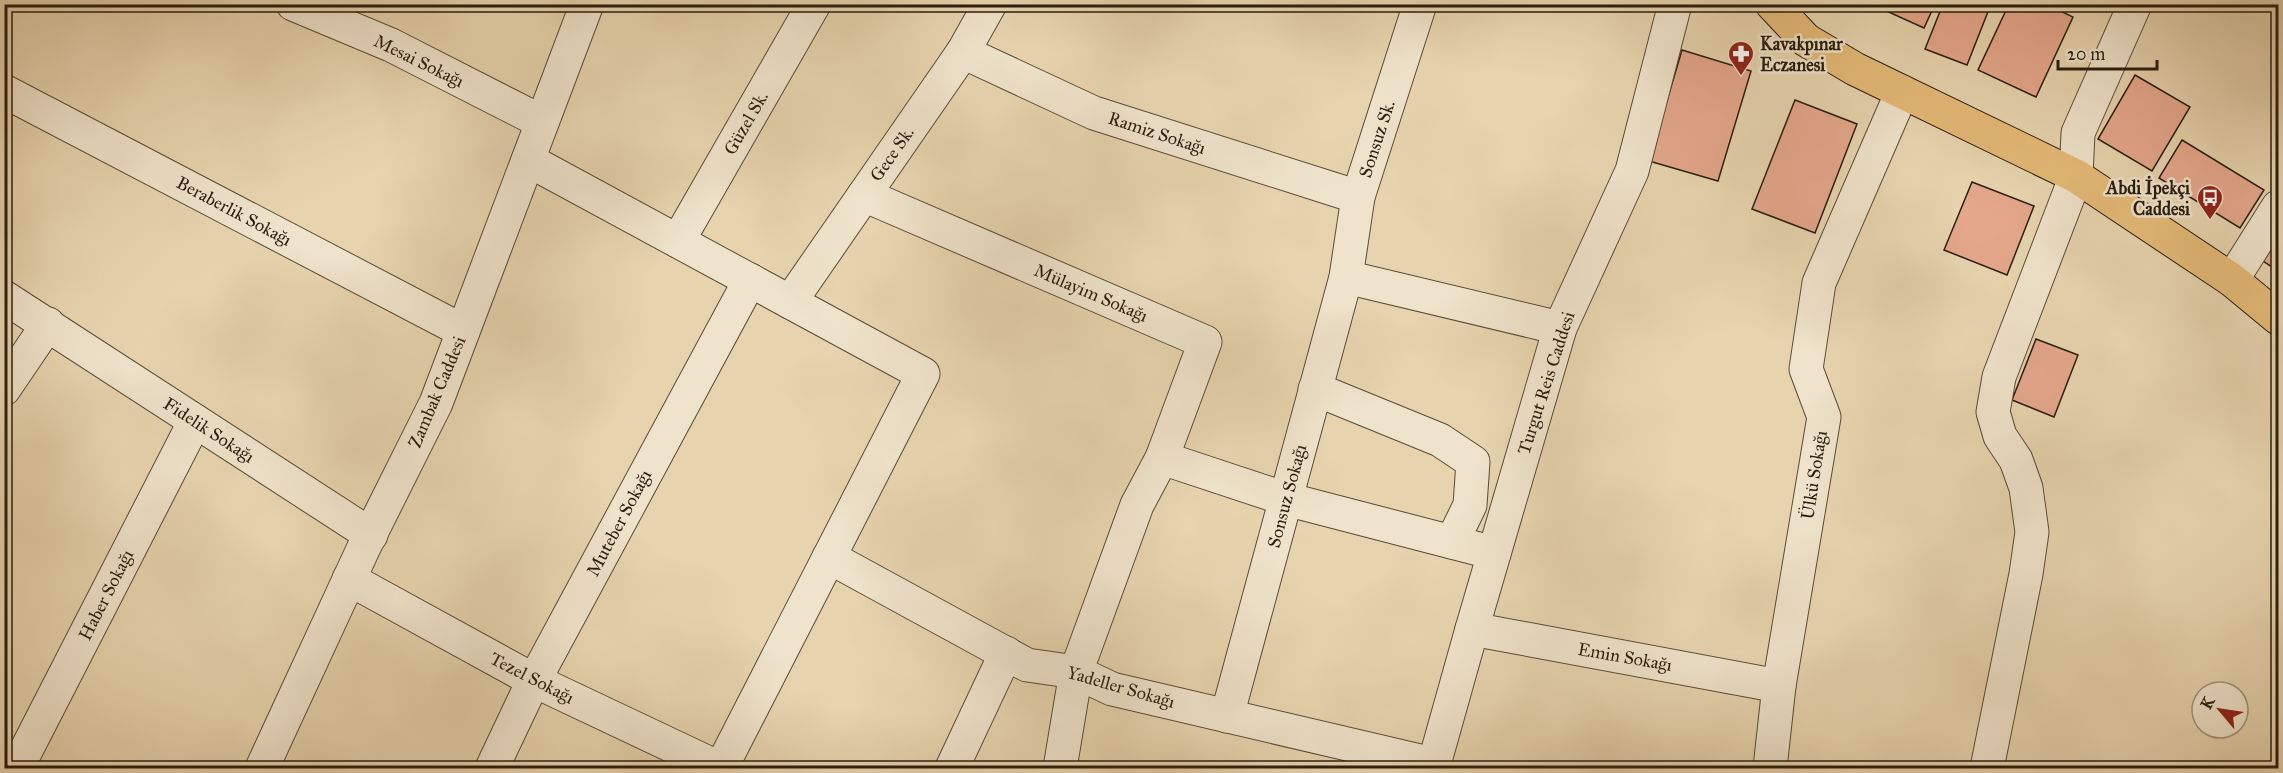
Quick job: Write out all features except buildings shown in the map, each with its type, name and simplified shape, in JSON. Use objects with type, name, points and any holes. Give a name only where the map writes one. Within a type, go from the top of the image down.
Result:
[{"type":"main road","points":[[1772,4],[1806,40],[1855,69],[2076,176],[2232,280],[2278,318]]},
{"type":"street","name":"Mesai Sokağı","points":[[293,4],[391,45],[542,122]]},
{"type":"street","name":"Güzel Sk.","points":[[678,241],[814,4]]},
{"type":"street","name":"Gece Sk.","points":[[790,302],[963,52],[990,4]]},
{"type":"street","name":"Sonsuz Sk.","points":[[1346,277],[1358,197],[1420,4]]},
{"type":"street","name":"Turgut Reis Caddesi","points":[[1433,766],[1560,328],[1632,171],[1675,4]]},
{"type":"street","points":[[1987,768],[2026,574],[2032,532],[2026,488],[2016,460],[2000,436],[1993,412],[1999,377],[2076,176],[2078,134],[2135,4]]},
{"type":"street","name":"Zambak Caddesi","points":[[262,768],[350,579],[436,403],[584,6]]},
{"type":"street","name":"Ramiz Sokağı","points":[[963,52],[1094,113],[1358,197]]},
{"type":"street","name":"Beraberlik Sokağı","points":[[4,91],[463,331]]},
{"type":"street","name":"Ülkü Sokağı","points":[[1770,768],[1779,686],[1824,417],[1806,369],[1819,283],[1902,93]]},
{"type":"street","points":[[528,160],[923,374],[720,768]]},
{"type":"street","name":"Mülayim Sokağı","points":[[864,195],[1205,342],[1162,458]]},
{"type":"street","points":[[2232,280],[2278,207]]},
{"type":"street","points":[[1346,277],[1560,328]]},
{"type":"street","name":"Sonsuz Sokağı","points":[[1227,716],[1346,277]]},
{"type":"street","name":"Muteber Sokağı","points":[[492,768],[535,681],[750,280]]},
{"type":"street","name":"Fidelik Sokağı","points":[[4,297],[371,535]]},
{"type":"street","points":[[4,389],[48,324]]},
{"type":"street","points":[[1316,389],[1440,440],[1473,462],[1470,506],[1452,542]]},
{"type":"street","name":"Haber Sokağı","points":[[17,768],[195,421]]},
{"type":"street","points":[[1060,768],[1076,672],[1137,504],[1162,458],[1286,499],[1494,553]]},
{"type":"street","name":"Yadeller Sokağı","points":[[830,557],[1027,665],[1076,672],[1112,689],[1433,766]]},
{"type":"street","name":"Tezel Sokağı","points":[[350,579],[535,681],[720,768]]},
{"type":"street","name":"Emin Sokağı","points":[[1472,629],[1779,686]]},
{"type":"street","points":[[952,768],[1006,653]]},
{"type":"place","name":"Kavakpınar Eczanesi","points":[[1741,77]]},
{"type":"place","name":"Abdi İpekçi Caddesi","points":[[2210,221]]}]
